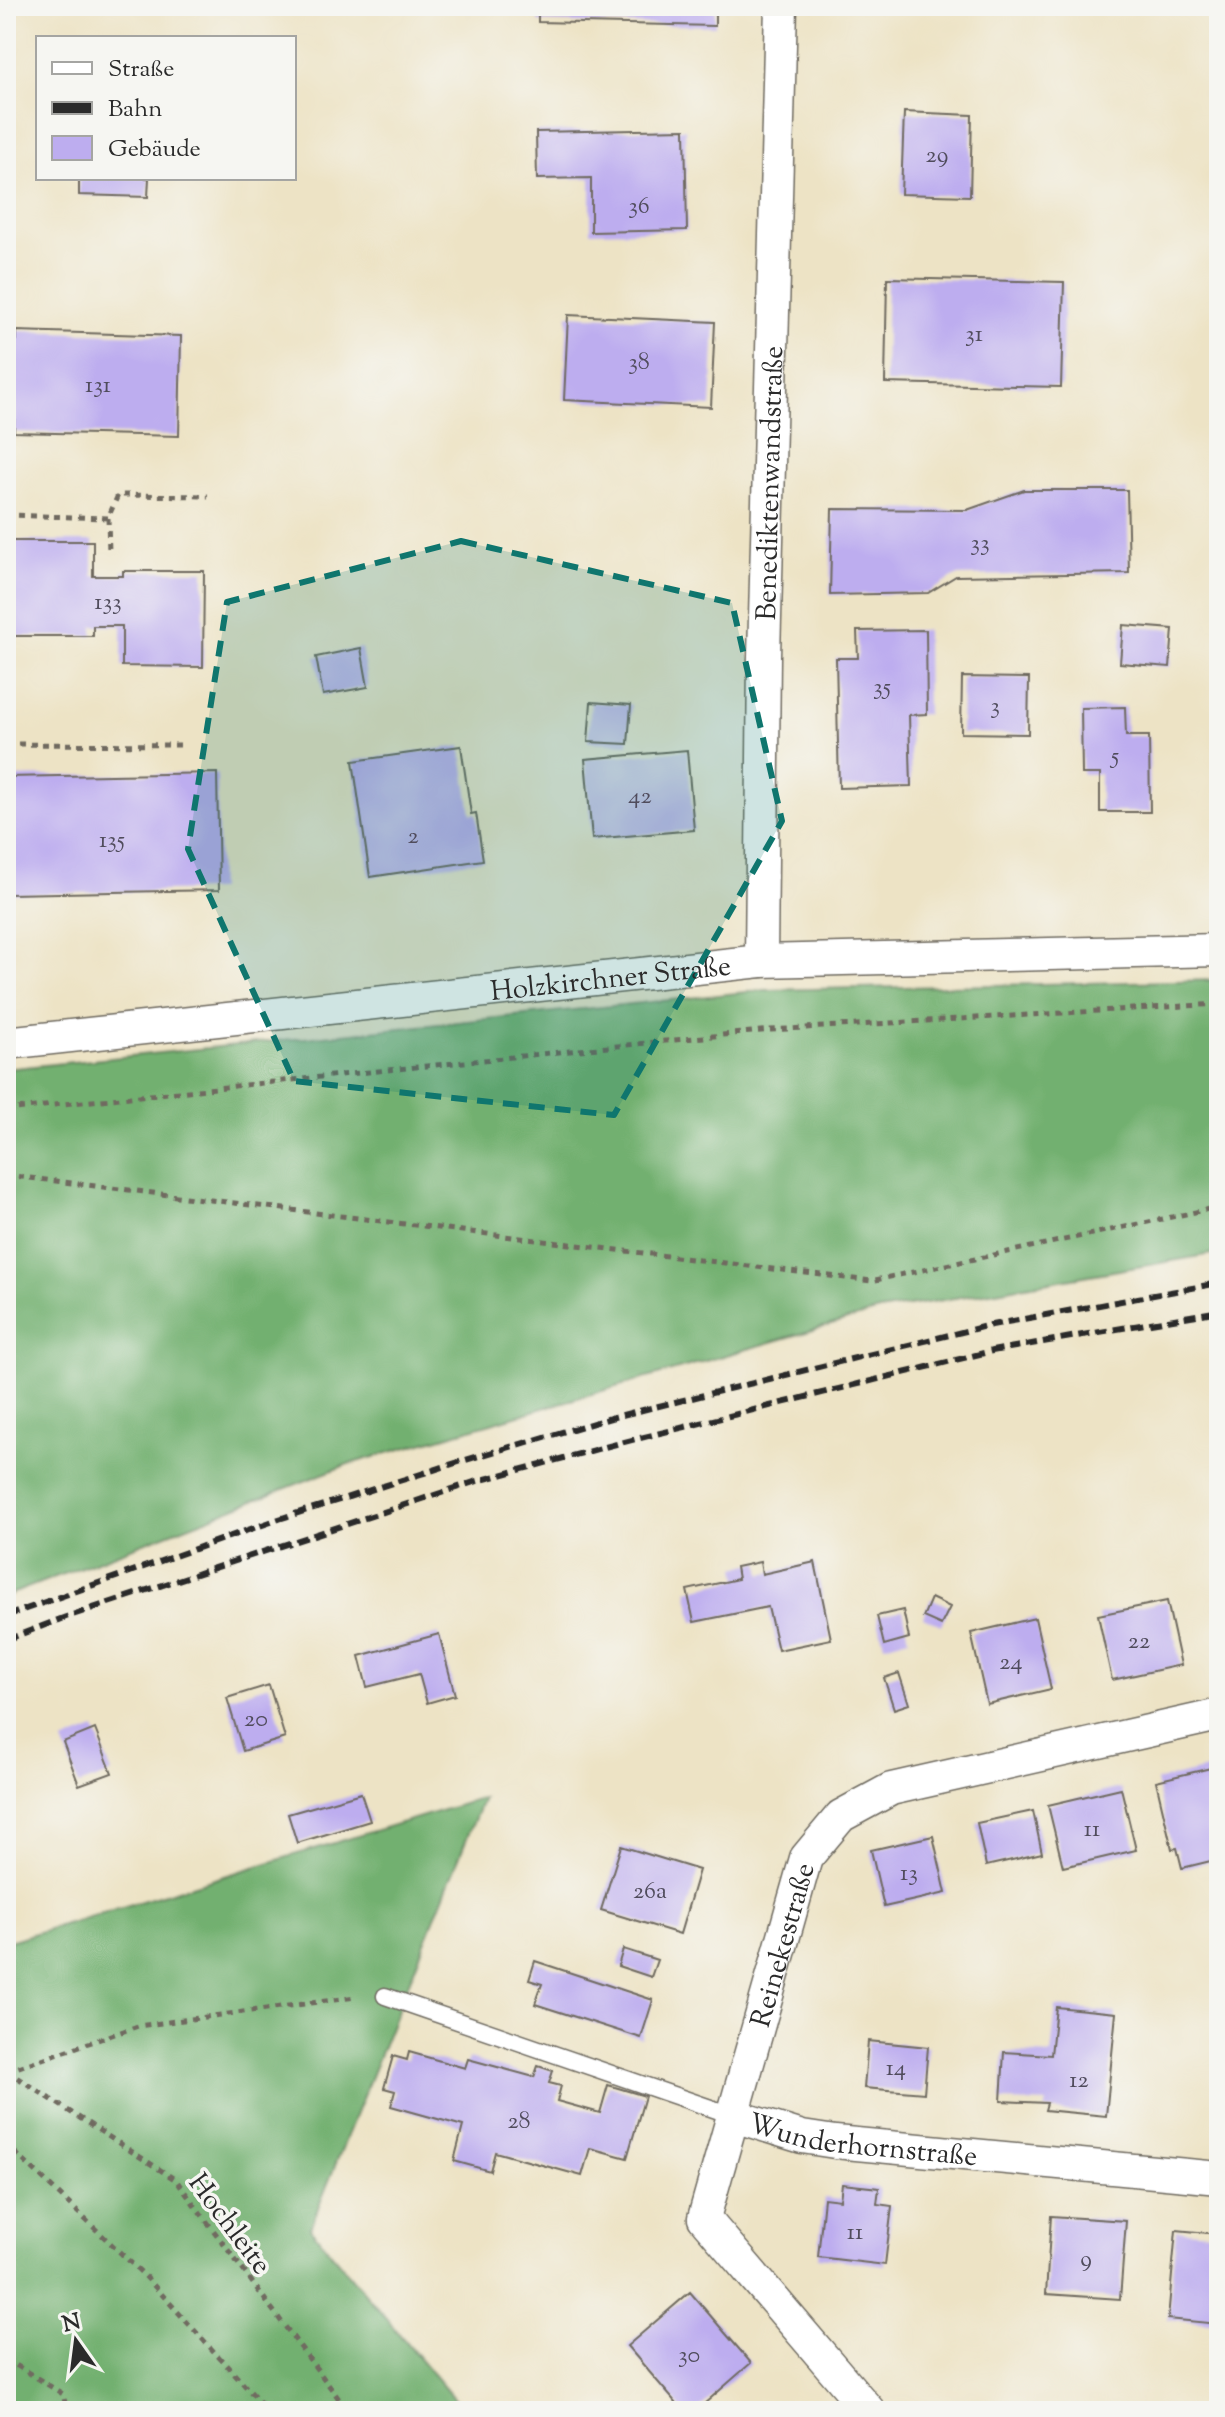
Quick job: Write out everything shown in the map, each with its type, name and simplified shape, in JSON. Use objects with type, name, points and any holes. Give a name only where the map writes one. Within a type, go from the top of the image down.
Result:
[{"type":"street","name":"Benediktenwandstraße","points":[[761,961],[764,656],[781,6]]},
{"type":"street","name":"Holzkirchner Straße","points":[[6,1043],[761,961],[1219,950]]},
{"type":"street","name":"Reinekestraße","points":[[869,2411],[704,2218],[806,1858],[841,1816],[891,1789],[1219,1715]]},
{"type":"street","name":"Wunderhornstraße","points":[[734,2116],[802,2137],[835,2142],[1219,2178]]},
{"type":"lane","name":"Wunderhornstraße","points":[[385,1996],[734,2116]]},
{"type":"path","points":[[109,553],[108,518],[118,495],[208,496]]},
{"type":"path","points":[[6,515],[108,518]]},
{"type":"path","points":[[6,744],[183,745]]},
{"type":"path","points":[[6,1110],[770,1030],[1219,1004]]},
{"type":"path","points":[[6,1175],[871,1281],[1219,1207]]},
{"type":"path","points":[[7,2071],[138,2026],[290,2004],[385,1996]]},
{"type":"path","name":"Hochleite","points":[[7,2071],[176,2180],[348,2411]]},
{"type":"path","points":[[6,2144],[146,2277],[268,2411]]},
{"type":"path","points":[[6,2359],[63,2394],[67,2411]]},
{"type":"highlighted area","points":[[461,541],[732,603],[782,821],[614,1115],[294,1081],[188,849],[227,602]]},
{"type":"green space","points":[[1219,980],[1219,1253],[879,1311],[346,1465],[6,1596],[6,1069],[766,990]]},
{"type":"green space","points":[[483,1798],[310,2228],[464,2411],[6,2411],[6,1942]]},
{"type":"building","points":[[538,6],[715,6],[715,26],[538,22]]},
{"type":"building","points":[[904,112],[972,115],[970,196],[901,194]]},
{"type":"building","points":[[685,129],[687,230],[591,232],[591,178],[537,179],[536,132]]},
{"type":"building","points":[[79,180],[149,180],[148,197],[79,195]]},
{"type":"building","points":[[887,278],[1064,282],[1061,387],[885,383]]},
{"type":"building","points":[[568,315],[715,322],[711,407],[564,400]]},
{"type":"building","points":[[16,331],[181,336],[179,436],[14,432]]},
{"type":"building","points":[[1024,490],[1127,490],[1129,573],[956,576],[928,593],[830,595],[832,509],[967,510]]},
{"type":"building","points":[[12,541],[93,541],[93,576],[123,576],[123,571],[204,571],[203,667],[122,666],[122,626],[93,626],[93,636],[11,636]]},
{"type":"building","points":[[1123,625],[1173,629],[1170,667],[1120,663]]},
{"type":"building","points":[[926,630],[927,714],[909,715],[911,786],[839,788],[836,658],[858,658],[857,631]]},
{"type":"building","points":[[361,648],[368,687],[323,695],[316,657]]},
{"type":"building","points":[[962,677],[1029,678],[1028,734],[961,733]]},
{"type":"building","points":[[591,702],[631,705],[628,744],[588,742]]},
{"type":"building","points":[[1125,707],[1126,736],[1149,736],[1150,812],[1100,812],[1100,774],[1082,774],[1081,708]]},
{"type":"building","points":[[461,746],[471,814],[476,813],[483,860],[370,877],[353,761]]},
{"type":"building","points":[[687,750],[694,830],[592,839],[585,759]]},
{"type":"building","points":[[217,773],[219,890],[8,894],[6,777]]},
{"type":"building","points":[[760,1562],[762,1574],[815,1562],[831,1639],[778,1650],[768,1607],[694,1622],[687,1590],[738,1579],[736,1567]]},
{"type":"building","points":[[931,1598],[950,1607],[941,1625],[923,1617]]},
{"type":"building","points":[[1167,1601],[1181,1665],[1112,1680],[1098,1615]]},
{"type":"building","points":[[903,1610],[909,1638],[884,1645],[877,1616]]},
{"type":"building","points":[[1035,1618],[1051,1689],[987,1704],[971,1633]]},
{"type":"building","points":[[439,1634],[455,1695],[427,1703],[419,1674],[367,1687],[359,1656]]},
{"type":"building","points":[[899,1673],[909,1704],[894,1709],[884,1678]]},
{"type":"building","points":[[269,1685],[285,1738],[243,1751],[227,1698]]},
{"type":"building","points":[[95,1729],[112,1773],[79,1785],[63,1742]]},
{"type":"building","points":[[1215,1767],[1219,1784],[1219,1859],[1182,1868],[1177,1848],[1172,1849],[1156,1781]]},
{"type":"building","points":[[1121,1788],[1136,1850],[1063,1867],[1048,1805]]},
{"type":"building","points":[[361,1793],[370,1821],[297,1843],[288,1814]]},
{"type":"building","points":[[1033,1811],[1042,1853],[986,1866],[977,1823]]},
{"type":"building","points":[[933,1836],[946,1893],[884,1907],[871,1850]]},
{"type":"building","points":[[621,1846],[699,1870],[680,1934],[601,1910]]},
{"type":"building","points":[[623,1949],[657,1960],[651,1977],[618,1966]]},
{"type":"building","points":[[535,1961],[653,2000],[641,2038],[535,2004],[542,1984],[529,1980]]},
{"type":"building","points":[[1056,2007],[1116,2013],[1106,2116],[1045,2110],[1047,2103],[1001,2101],[1004,2052],[1051,2055]]},
{"type":"building","points":[[868,2041],[928,2047],[924,2093],[864,2088]]},
{"type":"building","points":[[409,2052],[465,2068],[468,2059],[534,2077],[538,2066],[553,2071],[549,2083],[561,2086],[557,2101],[600,2113],[608,2085],[645,2096],[627,2158],[590,2148],[582,2176],[495,2152],[490,2171],[454,2161],[463,2126],[391,2106],[395,2091],[384,2088],[393,2056],[407,2060]]},
{"type":"building","points":[[842,2184],[879,2188],[877,2204],[892,2206],[885,2265],[818,2257],[824,2198],[840,2200]]},
{"type":"building","points":[[1051,2216],[1126,2221],[1120,2299],[1046,2294]]},
{"type":"building","points":[[1176,2230],[1219,2234],[1219,2324],[1168,2319]]},
{"type":"building","points":[[690,2292],[751,2363],[696,2411],[683,2411],[627,2346]]},
{"type":"railway","points":[[6,1616],[279,1519],[614,1417],[986,1326],[1219,1283]]},
{"type":"railway","points":[[6,1640],[66,1617],[474,1482],[992,1351],[1219,1311]]}]
